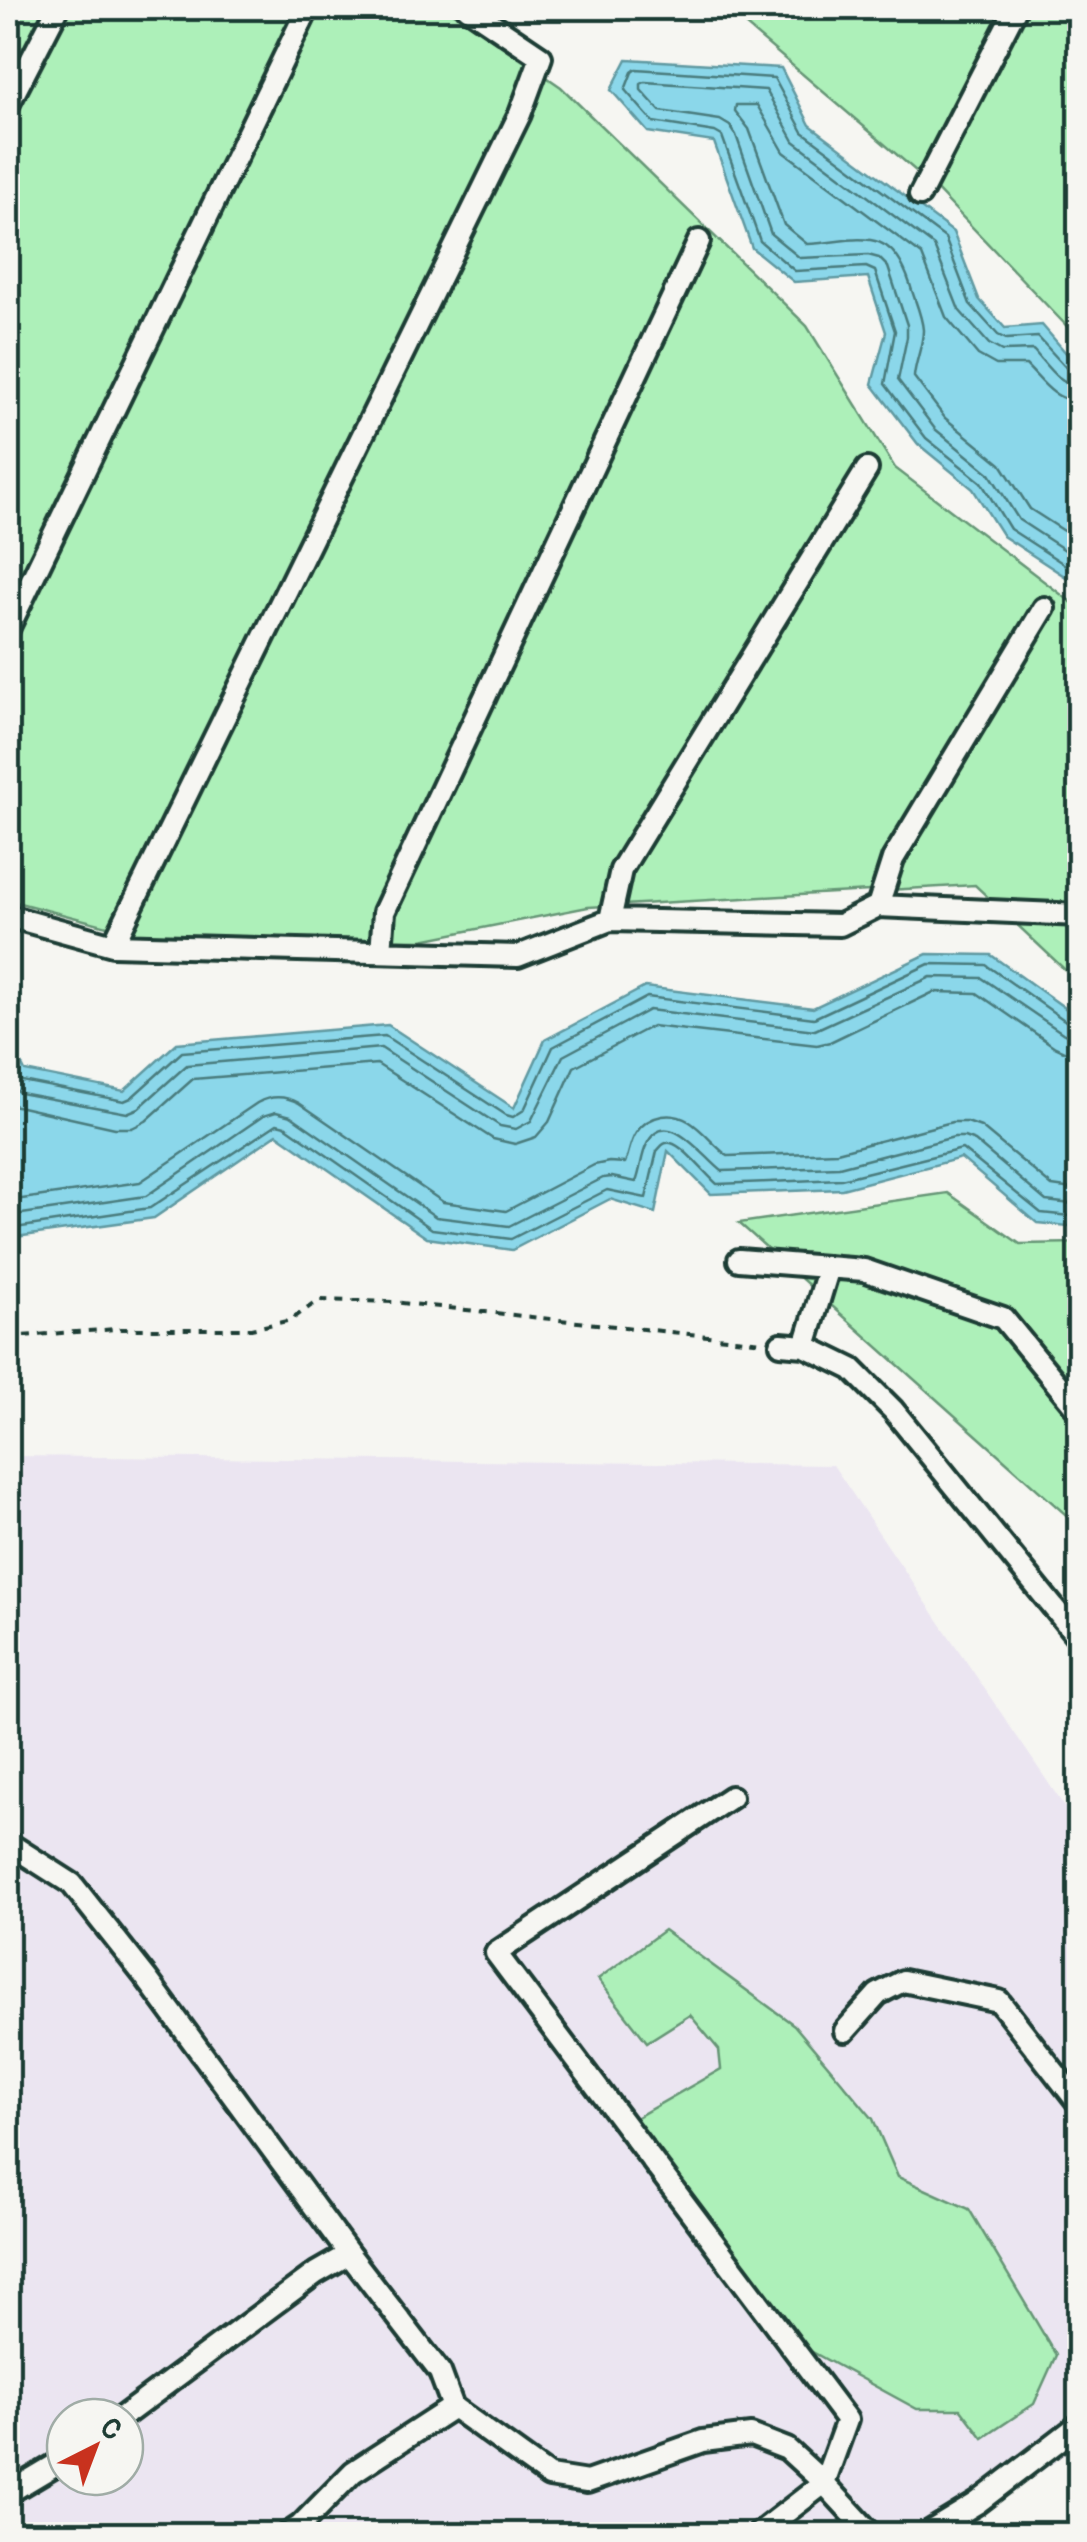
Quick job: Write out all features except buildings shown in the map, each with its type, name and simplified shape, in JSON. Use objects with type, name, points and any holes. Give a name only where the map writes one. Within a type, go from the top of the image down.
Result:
[{"type":"street","points":[[8,105],[58,8]]},
{"type":"street","points":[[8,629],[308,8]]},
{"type":"street","points":[[113,945],[520,114],[541,57],[468,8]]},
{"type":"street","points":[[920,194],[1016,8]]},
{"type":"street","points":[[381,952],[384,912],[699,241]]},
{"type":"street","points":[[610,920],[621,870],[867,469]]},
{"type":"street","points":[[878,906],[893,860],[1044,608]]},
{"type":"street","points":[[8,916],[113,945],[518,956],[610,920],[840,925],[878,906],[1080,915]]},
{"type":"street","points":[[739,1260],[864,1270],[1004,1318],[1080,1412]]},
{"type":"street","points":[[804,1346],[829,1267]]},
{"type":"street","points":[[781,1344],[804,1346],[852,1368],[893,1410],[1080,1640]]},
{"type":"street","points":[[731,1796],[496,1953],[846,2420],[824,2483],[758,2534]]},
{"type":"street","points":[[8,1842],[72,1884],[147,1979],[440,2372],[453,2407],[548,2476],[588,2482],[703,2441],[751,2435],[786,2448],[871,2534]]},
{"type":"street","points":[[845,2031],[878,1994],[904,1981],[999,2001],[1080,2106]]},
{"type":"street","points":[[145,2400],[316,2272],[349,2254]]},
{"type":"street","points":[[288,2534],[354,2472],[453,2407]]},
{"type":"street","points":[[926,2534],[977,2502],[1080,2424]]},
{"type":"street","points":[[8,2493],[45,2471]]},
{"type":"path","points":[[8,1338],[116,1329],[251,1329],[291,1320],[319,1300],[394,1302],[781,1344]]},
{"type":"shaded area","points":[[8,1456],[833,1465],[1079,1828],[1079,2444],[956,2534],[8,2534]]},
{"type":"green space","points":[[8,8],[447,8],[561,87],[807,326],[895,468],[1079,608],[1079,983],[975,885],[588,907],[422,940],[149,937],[8,900]]},
{"type":"green space","points":[[725,8],[1079,8],[1079,339],[930,183]]},
{"type":"green space","points":[[948,1193],[1020,1244],[1079,1243],[1079,1532],[1073,1521],[739,1223]]},
{"type":"green space","points":[[664,1930],[794,2025],[873,2119],[898,2177],[969,2209],[1056,2355],[1034,2404],[983,2438],[961,2409],[917,2409],[783,2336],[625,2124],[721,2069],[719,2050],[690,2015],[647,2042],[598,1979]]},
{"type":"water","points":[[627,59],[781,68],[810,125],[953,232],[979,299],[1005,328],[1042,325],[1079,368],[1079,572],[1069,579],[1003,536],[973,489],[918,444],[872,384],[886,332],[868,277],[794,282],[752,248],[714,142],[648,132],[611,90]]},
{"type":"water","points":[[927,954],[991,955],[1079,1018],[1079,1227],[1037,1223],[961,1158],[842,1189],[711,1194],[668,1151],[655,1213],[610,1199],[512,1250],[427,1238],[277,1134],[154,1218],[8,1238],[8,1037],[25,1071],[124,1091],[177,1043],[388,1025],[514,1108],[545,1040],[645,987],[813,1008]]}]
